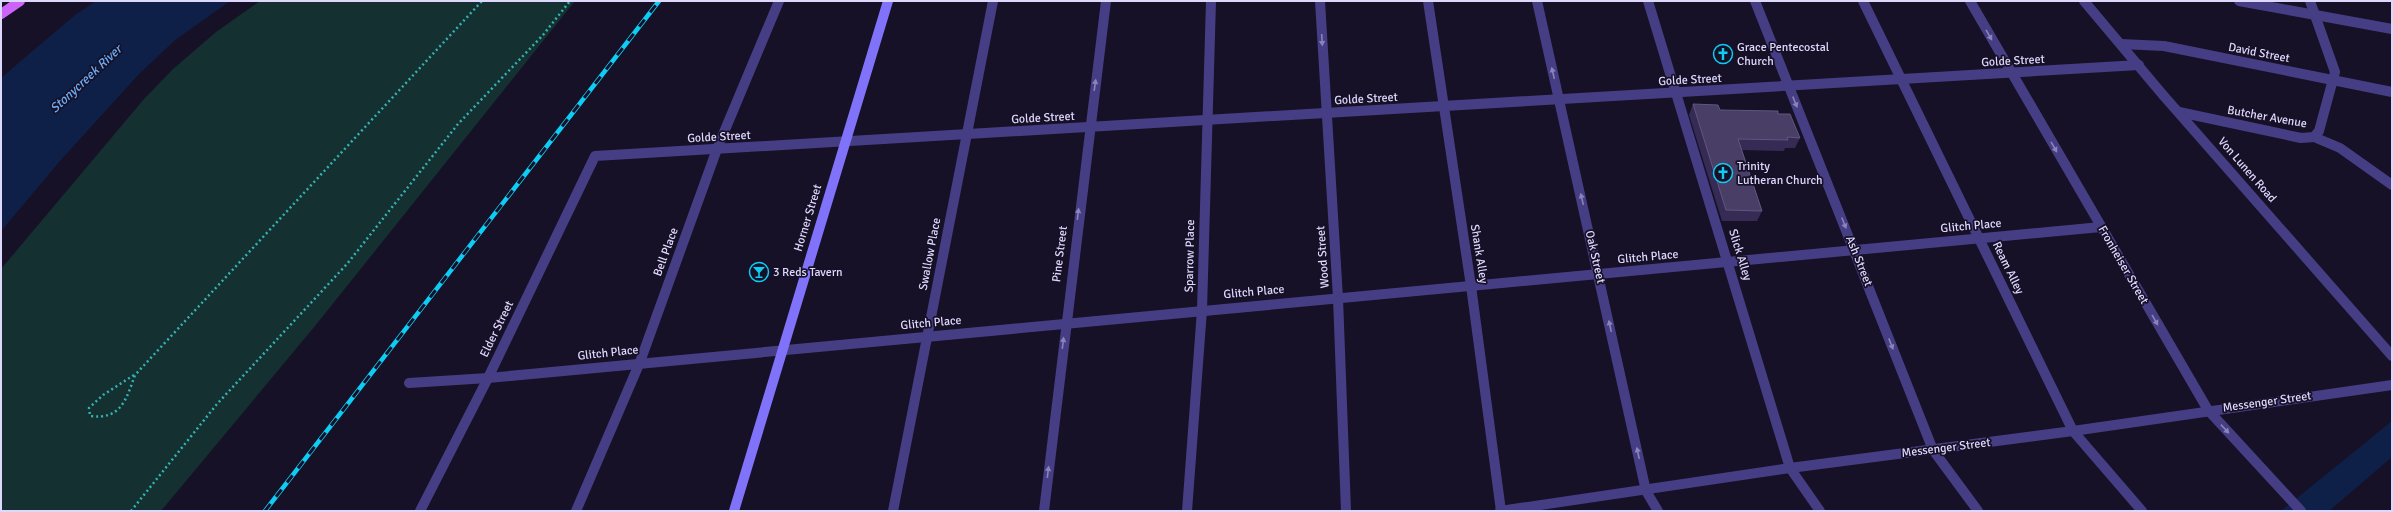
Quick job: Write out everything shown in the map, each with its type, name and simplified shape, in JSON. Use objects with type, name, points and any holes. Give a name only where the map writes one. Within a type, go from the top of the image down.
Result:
[{"type":"main road","points":[[1,14],[20,1]]},
{"type":"main road","name":"Horner Street","points":[[734,511],[844,142],[888,1]]},
{"type":"street","name":"Bell Place","points":[[576,511],[640,362],[717,149],[779,1]]},
{"type":"street","name":"Swallow Place","points":[[892,511],[993,1]]},
{"type":"street","name":"Pine Street","points":[[1044,511],[1065,323],[1106,1]]},
{"type":"street","name":"Sparrow Place","points":[[1187,511],[1202,310],[1212,1]]},
{"type":"street","name":"Wood Street","points":[[1320,1],[1338,298],[1346,511]]},
{"type":"street","name":"Shank Alley","points":[[1428,1],[1471,286],[1501,511]]},
{"type":"street","name":"Oak Street","points":[[1537,1],[1599,274],[1646,491],[1658,511]]},
{"type":"street","name":"Slick Alley","points":[[1648,1],[1790,468],[1820,511]]},
{"type":"street","name":"Ash Street","points":[[1755,1],[1933,450],[1978,511]]},
{"type":"street","name":"Ream Alley","points":[[1863,1],[2073,431],[2142,511]]},
{"type":"street","name":"Fronheiser Street","points":[[1970,1],[2208,410],[2301,511]]},
{"type":"street","name":"Von Lunen Road","points":[[2084,1],[2392,356]]},
{"type":"street","points":[[2239,1],[2392,29]]},
{"type":"street","points":[[2310,1],[2335,72],[2333,80]]},
{"type":"street","name":"David Street","points":[[2121,44],[2164,46],[2392,92]]},
{"type":"street","name":"Golde Street","points":[[594,156],[2139,65]]},
{"type":"street","name":"Butcher Avenue","points":[[2179,112],[2301,138],[2314,137],[2319,131],[2333,80]]},
{"type":"street","points":[[2314,137],[2340,148],[2392,185]]},
{"type":"street","name":"Elder Street","points":[[420,511],[488,378],[594,156]]},
{"type":"street","name":"Glitch Place","points":[[409,383],[488,378],[640,362],[1728,263],[2101,227]]},
{"type":"street","name":"Messenger Street","points":[[1501,511],[1646,491],[1790,468],[2073,431],[2392,384]]},
{"type":"path","points":[[134,375],[93,403],[89,408],[90,416],[99,419],[112,414],[124,405],[135,375],[482,1]]},
{"type":"path","points":[[131,511],[217,404],[347,264],[458,124],[543,35],[570,1]]},
{"type":"green space","points":[[260,1],[575,1],[315,326],[161,511],[1,511],[1,269],[144,99],[173,69],[216,32]]},
{"type":"water","name":"Stonycreek River","points":[[96,1],[230,1],[175,40],[138,75],[59,162],[1,231],[1,78],[75,15]]},
{"type":"water","points":[[2392,421],[2392,457],[2329,511],[2281,511]]},
{"type":"building","name":"Trinity Lutheran Church","points":[[1693,104],[1718,105],[1720,110],[1778,111],[1778,114],[1790,114],[1800,138],[1787,137],[1788,140],[1738,139],[1762,211],[1726,210]]},
{"type":"railway","points":[[265,511],[659,1]]},
{"type":"place","name":"Grace Pentecostal Church","points":[[1723,54]]},
{"type":"place","name":"Trinity Lutheran Church","points":[[1723,173]]},
{"type":"place","name":"3 Reds Tavern","points":[[759,272]]}]
